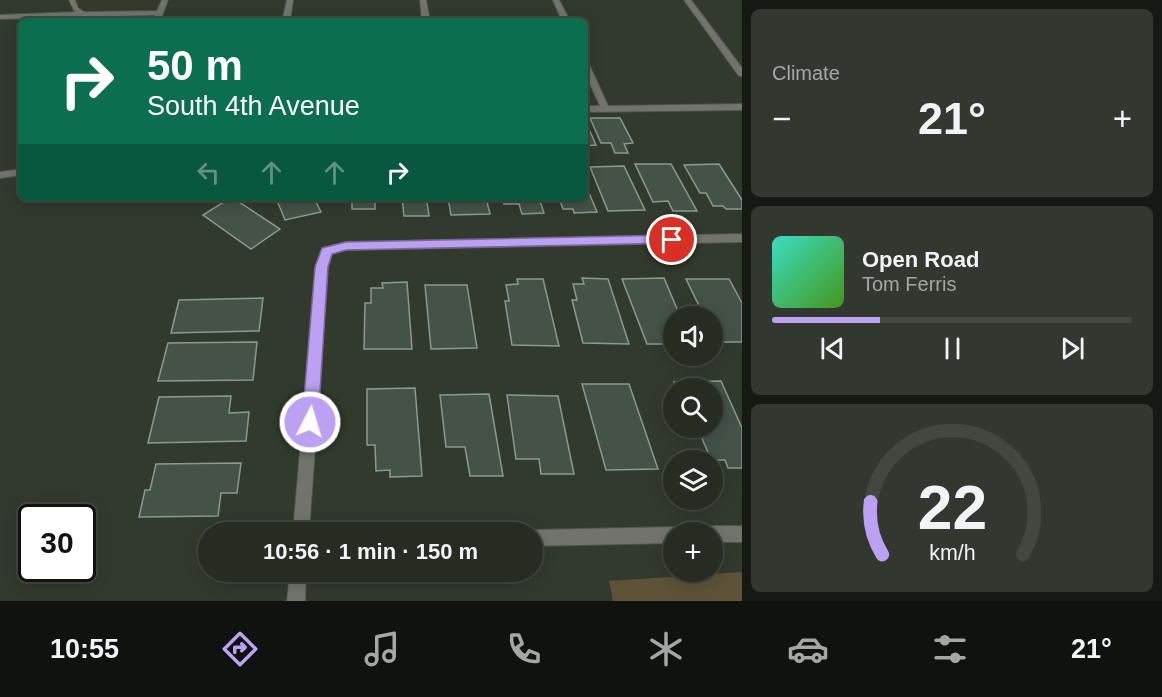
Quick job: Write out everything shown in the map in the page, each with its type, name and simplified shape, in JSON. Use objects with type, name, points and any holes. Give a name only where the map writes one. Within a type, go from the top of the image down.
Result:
[{"type":"street","points":[[72,0],[75,9],[82,14]]},
{"type":"street","points":[[0,17],[82,14],[158,17],[165,0]]},
{"type":"street","points":[[287,18],[290,0]]},
{"type":"street","points":[[423,0],[426,18]]},
{"type":"street","points":[[556,0],[565,18]]},
{"type":"street","points":[[687,0],[742,74]]},
{"type":"street","points":[[588,71],[605,108]]},
{"type":"street","points":[[588,109],[742,106]]},
{"type":"street","points":[[0,176],[18,173]]},
{"type":"street","points":[[302,522],[322,267],[327,251],[346,246],[742,238]]},
{"type":"street","points":[[723,534],[742,534]]},
{"type":"street","points":[[543,538],[663,535]]},
{"type":"street","points":[[296,601],[297,582]]},
{"type":"shaded area","points":[[742,572],[742,601],[613,601],[609,581],[663,577],[663,582],[723,582],[723,573]]},
{"type":"building","points":[[590,118],[620,118],[633,143],[624,144],[628,153],[615,153],[611,143],[601,143]]},
{"type":"building","points":[[588,127],[596,145],[588,146]]},
{"type":"building","points":[[635,164],[671,164],[697,211],[673,211],[668,201],[653,202]]},
{"type":"building","points":[[719,164],[742,200],[742,209],[713,206],[706,193],[700,193],[684,165]]},
{"type":"building","points":[[624,166],[645,210],[608,211],[590,167]]},
{"type":"building","points":[[588,190],[597,212],[574,213],[573,209],[563,209],[560,201],[588,201]]},
{"type":"building","points":[[225,201],[238,201],[280,229],[251,249],[203,215]]},
{"type":"building","points":[[277,201],[316,201],[321,212],[285,220]]},
{"type":"building","points":[[352,201],[375,201],[375,209],[352,209]]},
{"type":"building","points":[[402,201],[439,201],[427,202],[429,216],[404,216]]},
{"type":"building","points":[[449,201],[487,201],[490,214],[451,215]]},
{"type":"building","points":[[503,201],[540,201],[544,213],[522,214],[519,204],[504,204]]},
{"type":"building","points":[[582,278],[608,279],[629,344],[583,343],[572,300],[577,300],[573,284],[584,284]]},
{"type":"building","points":[[664,278],[676,306],[663,306],[663,344],[647,344],[622,279]]},
{"type":"building","points":[[517,279],[543,279],[559,346],[512,345],[505,301],[509,301],[506,285],[518,284]]},
{"type":"building","points":[[686,279],[729,279],[742,303],[742,342],[723,342],[723,306],[699,306]]},
{"type":"building","points":[[407,282],[412,349],[364,349],[365,303],[371,303],[371,288],[383,288],[382,283]]},
{"type":"building","points":[[425,285],[467,285],[477,348],[431,349]]},
{"type":"building","points":[[263,298],[259,331],[171,333],[179,300]]},
{"type":"building","points":[[257,342],[253,380],[158,381],[168,343]]},
{"type":"building","points":[[582,384],[629,384],[658,469],[606,470]]},
{"type":"building","points":[[723,385],[742,428],[742,468],[728,468],[723,460],[723,450],[707,450],[702,438],[723,438]]},
{"type":"building","points":[[415,388],[422,476],[390,477],[390,470],[376,471],[375,445],[367,445],[367,389]]},
{"type":"building","points":[[489,394],[503,476],[470,476],[465,447],[446,447],[440,395]]},
{"type":"building","points":[[507,395],[558,396],[574,474],[541,474],[539,459],[516,459]]},
{"type":"building","points":[[231,396],[229,413],[249,412],[246,441],[148,443],[159,397]]},
{"type":"building","points":[[241,463],[237,493],[221,493],[218,516],[139,517],[145,490],[150,490],[156,464]]},
{"type":"route","points":[[310,422],[322,267],[327,251],[346,246],[672,240]]}]
